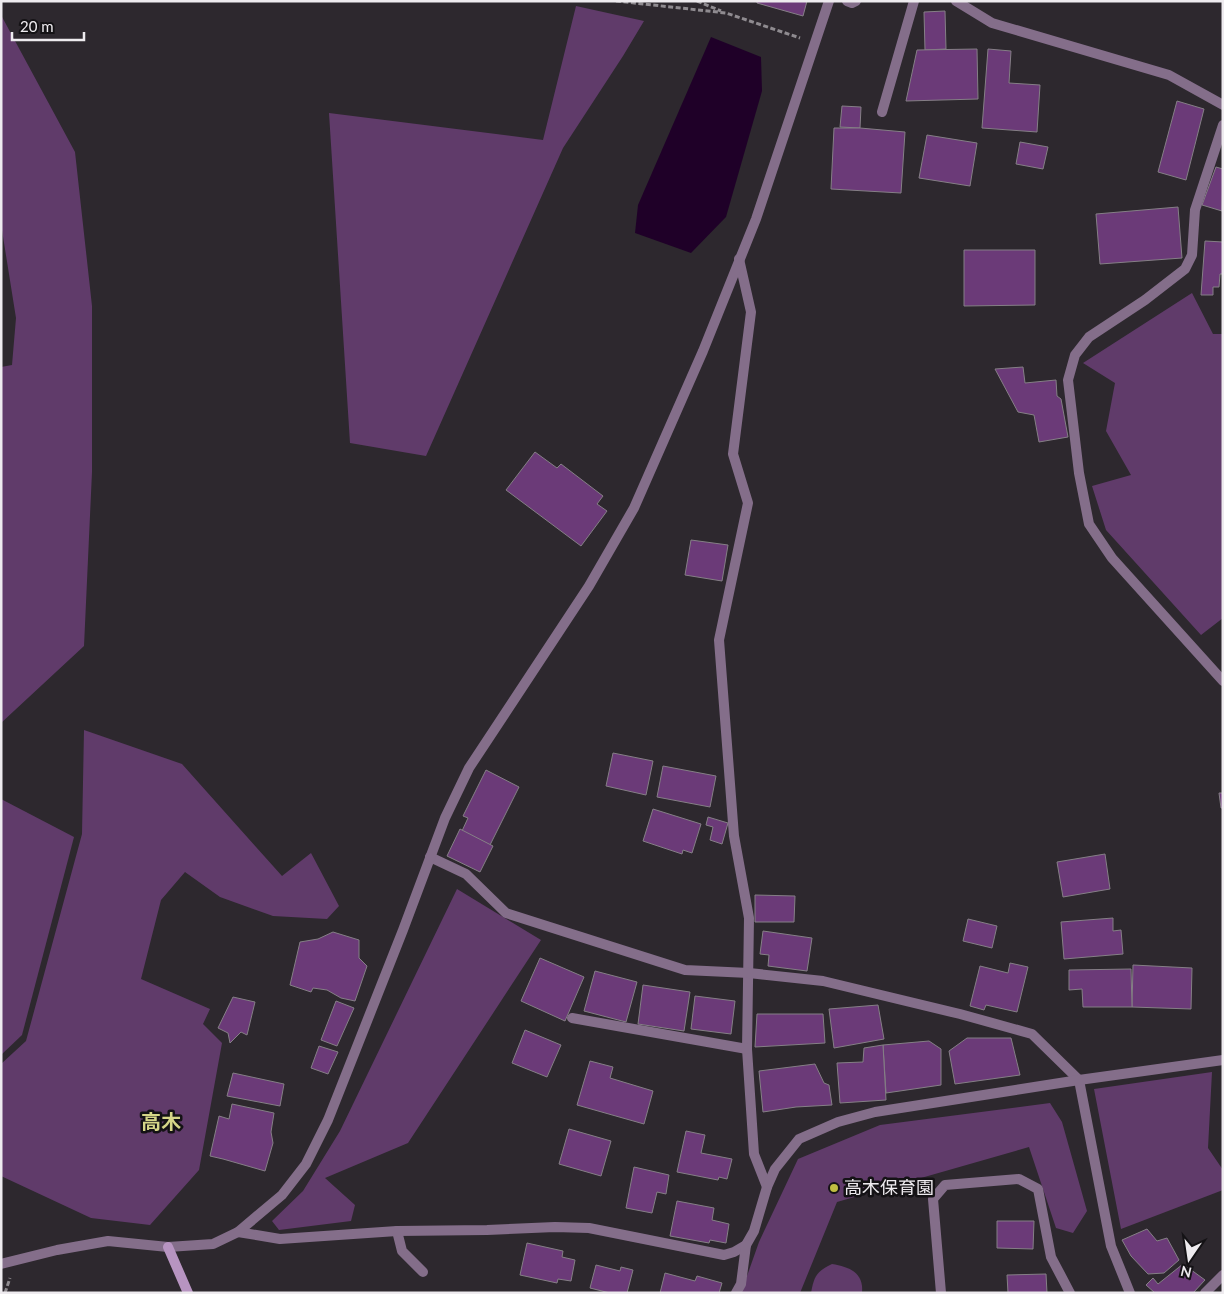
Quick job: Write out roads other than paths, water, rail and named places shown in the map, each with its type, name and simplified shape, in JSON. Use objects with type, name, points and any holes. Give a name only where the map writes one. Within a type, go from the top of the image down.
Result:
[{"type":"street","points":[[1,1264],[56,1250],[108,1242],[168,1248],[213,1244],[238,1232],[282,1195],[306,1164],[328,1120],[445,818],[469,768],[589,586],[634,508],[703,351],[756,219],[829,1]]},
{"type":"street","points":[[847,1],[852,3],[856,1]]},
{"type":"street","points":[[882,112],[914,1]]},
{"type":"street","points":[[956,1],[992,23],[1169,75],[1223,105]]},
{"type":"street","points":[[1223,126],[1195,210],[1192,255],[1185,269],[1146,300],[1089,337],[1075,355],[1068,380],[1079,473],[1089,524],[1112,558],[1223,681]]},
{"type":"street","points":[[740,259],[751,312],[733,454],[748,503],[719,640],[734,836],[748,918],[747,1048],[754,1154],[767,1188]]},
{"type":"street","points":[[430,857],[466,874],[506,913],[685,970],[749,973],[823,981],[960,1014],[1032,1034],[1079,1080],[1111,1246],[1130,1293]]},
{"type":"street","points":[[572,1018],[747,1048]]},
{"type":"street","points":[[736,1293],[741,1284],[746,1245],[754,1231],[767,1188],[775,1169],[799,1140],[838,1122],[875,1112],[1079,1080],[1223,1060]]},
{"type":"street","points":[[941,1293],[933,1199],[945,1185],[1020,1179],[1038,1189],[1051,1257],[1070,1293]]},
{"type":"street","points":[[238,1232],[280,1239],[397,1231],[589,1228],[724,1255],[746,1245]]},
{"type":"street","points":[[397,1231],[402,1251],[423,1272]]},
{"type":"street","points":[[168,1248],[188,1293]]},
{"type":"street","points":[[1205,1293],[1223,1275]]},
{"type":"place","name":"高木保育園","points":[[834,1188]]},
{"type":"district","name":"高木","points":[[161,1122]]}]
